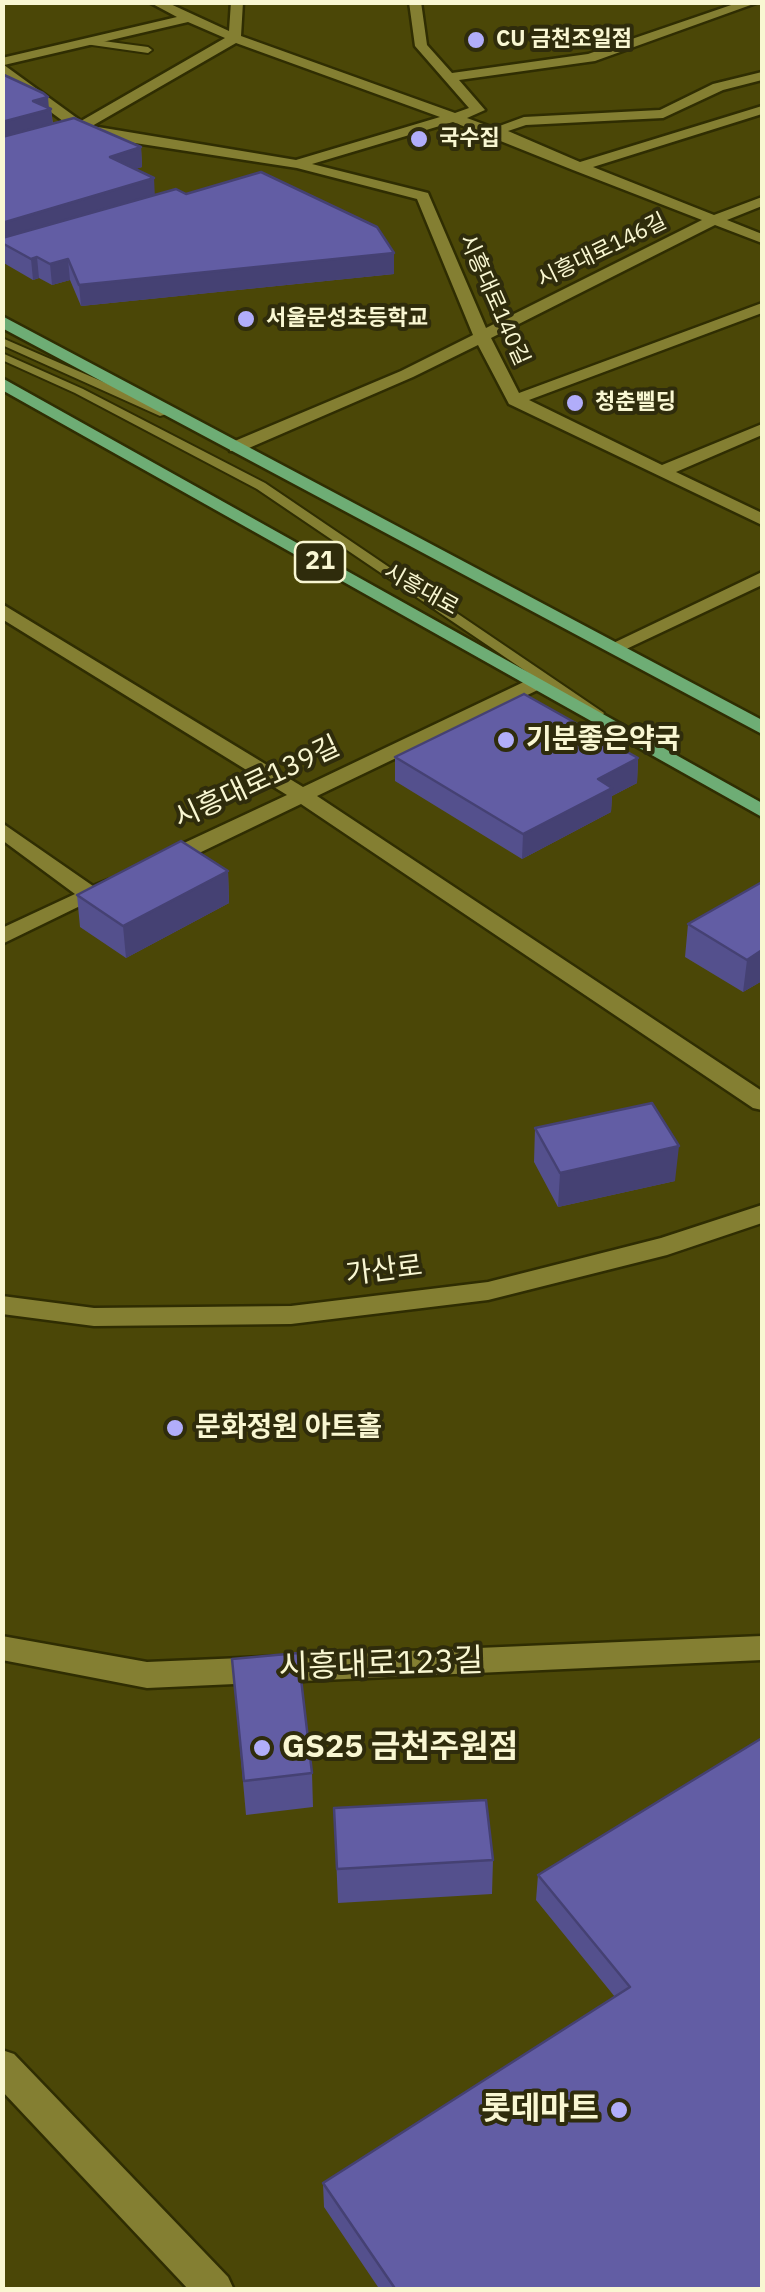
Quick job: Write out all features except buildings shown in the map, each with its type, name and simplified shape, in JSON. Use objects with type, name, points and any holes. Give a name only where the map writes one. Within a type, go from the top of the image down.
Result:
[{"type":"main road","name":"시흥대로","points":[[2,322],[762,728]]},
{"type":"main road","name":"시흥대로","points":[[2,383],[762,811]]},
{"type":"street","points":[[155,2],[235,38],[450,116],[762,240]]},
{"type":"street","points":[[235,38],[237,2]]},
{"type":"street","points":[[261,176],[478,110],[422,46],[415,2]]},
{"type":"street","points":[[447,78],[590,58],[753,2]]},
{"type":"street","points":[[2,65],[188,18]]},
{"type":"street","points":[[65,133],[81,128],[235,38]]},
{"type":"street","points":[[2,65],[81,128],[296,164]]},
{"type":"street","points":[[509,140],[499,130],[524,121],[663,114],[718,87],[762,76]]},
{"type":"street","points":[[578,166],[762,110]]},
{"type":"street","name":"시흥대로140길","points":[[296,164],[423,196],[482,336],[515,400],[762,520]]},
{"type":"street","name":"시흥대로146길","points":[[236,447],[407,374],[714,220],[762,201]]},
{"type":"street","points":[[515,400],[762,308]]},
{"type":"street","points":[[660,472],[762,429]]},
{"type":"street","points":[[615,648],[762,578]]},
{"type":"street","points":[[2,610],[302,795],[762,1102]]},
{"type":"street","name":"시흥대로139길","points":[[2,938],[537,684]]},
{"type":"street","points":[[2,829],[91,896]]},
{"type":"street","name":"가산로","points":[[2,1305],[94,1317],[291,1314],[488,1291],[667,1246],[762,1214]]},
{"type":"street","name":"시흥대로123길","points":[[2,1648],[147,1675],[762,1648]]},
{"type":"street","points":[[2,2066],[215,2290]]},
{"type":"lane","points":[[88,42],[148,50]]},
{"type":"lane","points":[[2,341],[215,435]]},
{"type":"lane","points":[[2,356],[79,391],[261,486],[637,740]]},
{"type":"place","name":"CU 금천조일점","points":[[476,40]]},
{"type":"place","name":"국수집","points":[[419,139]]},
{"type":"place","name":"서울문성초등학교","points":[[246,319]]},
{"type":"place","name":"청춘삘딩","points":[[575,403]]},
{"type":"place","name":"기분좋은약국","points":[[506,740]]},
{"type":"place","name":"문화정원 아트홀","points":[[175,1428]]},
{"type":"place","name":"GS25 금천주원점","points":[[262,1748]]},
{"type":"place","name":"롯데마트","points":[[619,2110]]}]
